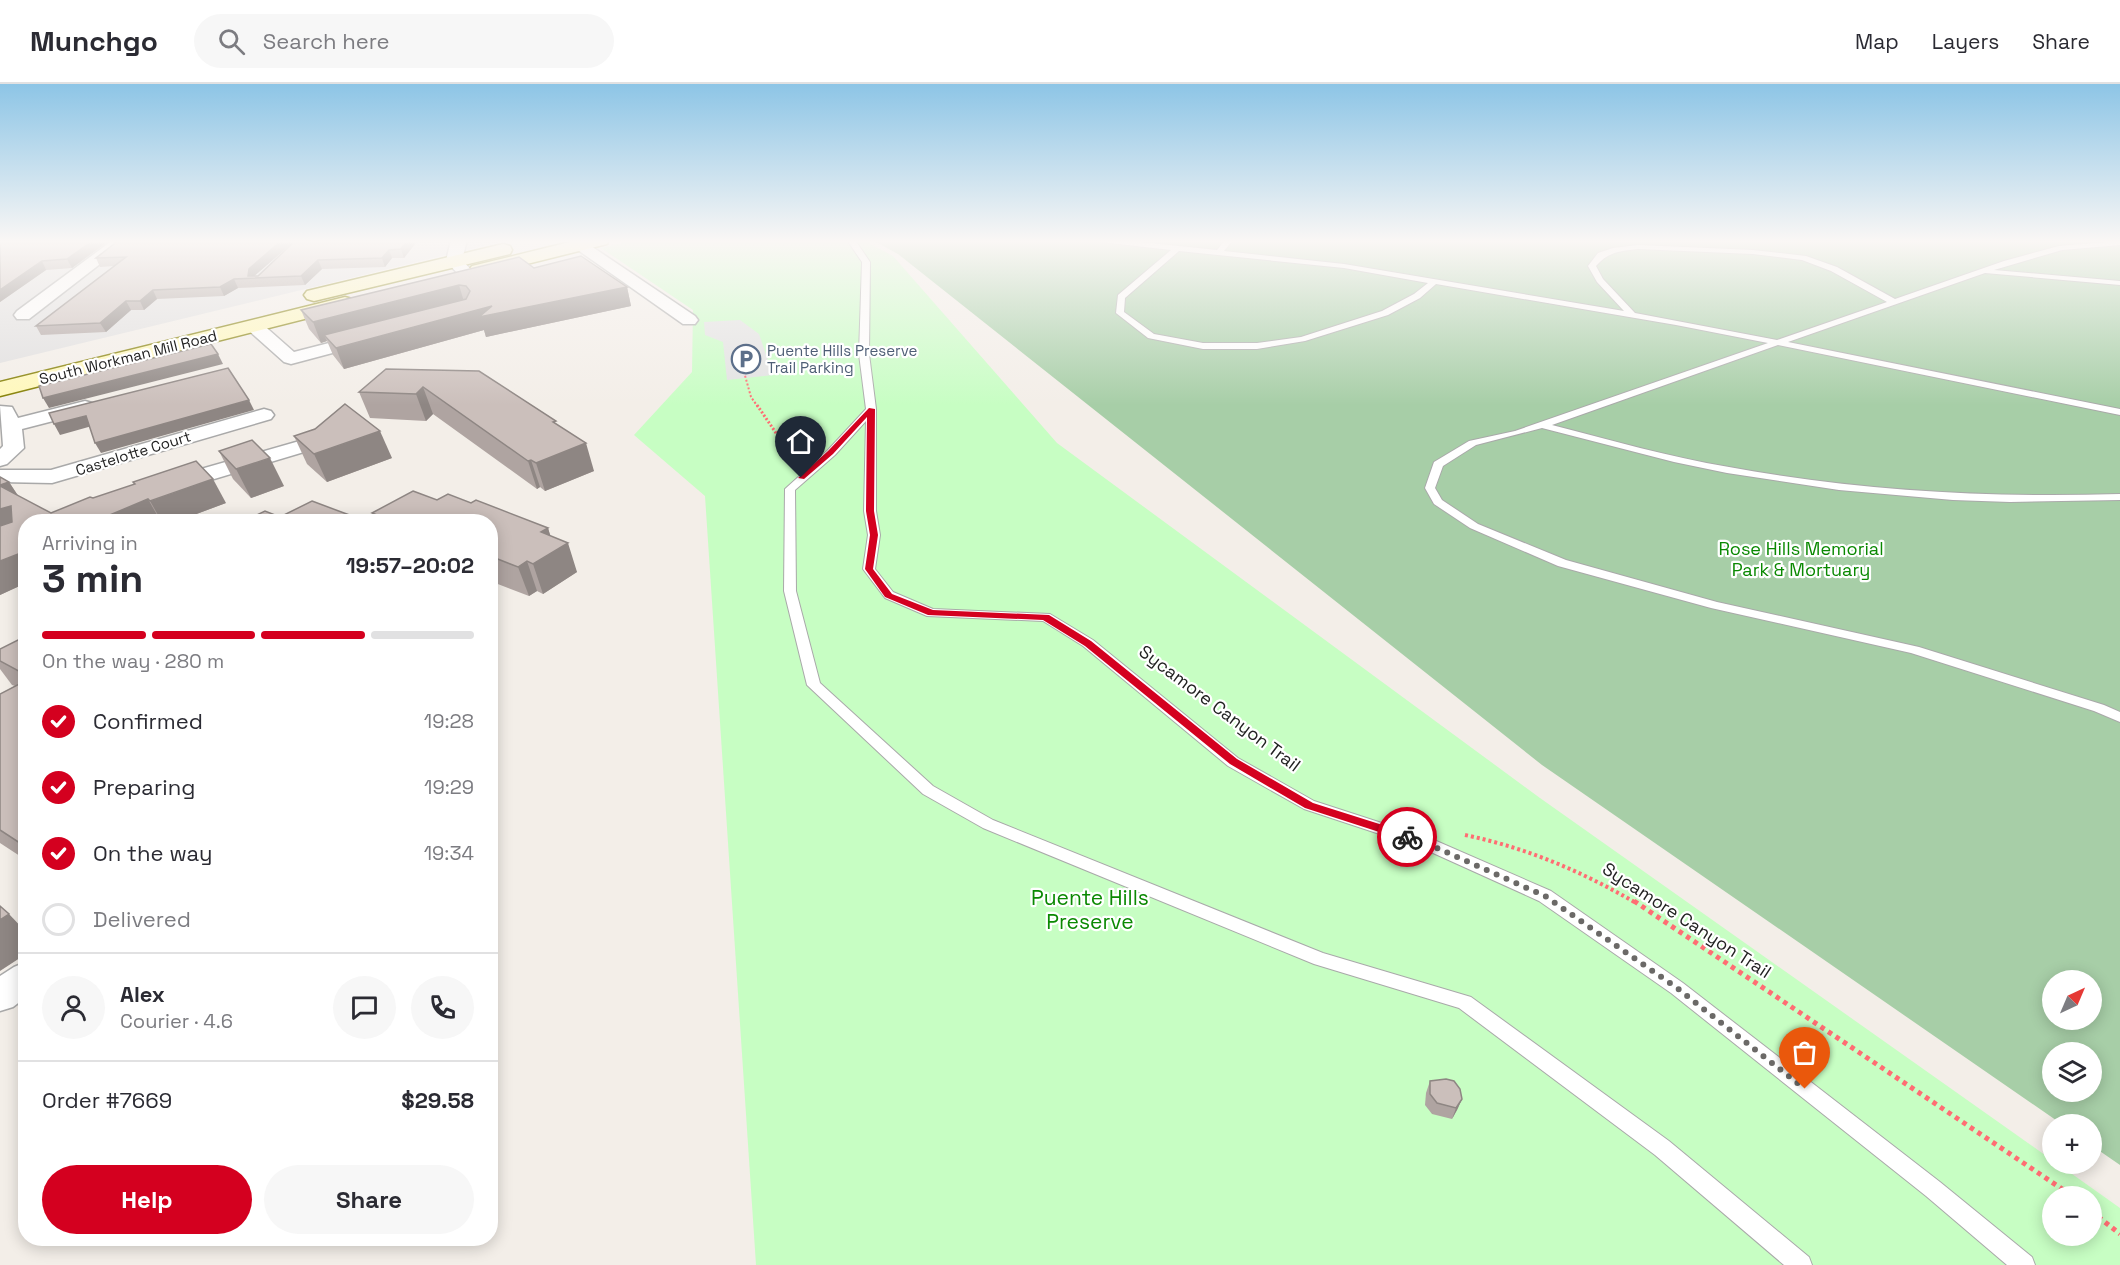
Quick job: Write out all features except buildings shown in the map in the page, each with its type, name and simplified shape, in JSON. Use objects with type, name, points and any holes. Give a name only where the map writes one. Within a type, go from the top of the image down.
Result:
[{"type":"main road","name":"South Workman Mill Road","points":[[0,371],[336,295]]},
{"type":"main road","name":"South Workman Mill Road","points":[[5,408],[254,326],[362,295]]},
{"type":"street","points":[[23,315],[50,295]]},
{"type":"street","points":[[653,295],[689,320]]},
{"type":"street","points":[[254,326],[291,358],[378,335]]},
{"type":"street","points":[[0,460],[14,448],[5,408],[100,404]]},
{"type":"street","name":"Castelotte Court","points":[[0,476],[52,477],[264,415]]},
{"type":"street","points":[[156,489],[317,442]]},
{"type":"street","points":[[0,996],[18,983]]},
{"type":"lane","points":[[865,295],[864,354],[871,409],[870,511],[874,535],[869,569],[888,596],[931,613],[1046,617],[1088,644],[1233,762],[1309,805],[1428,844],[1545,896],[1677,988],[1933,1189],[2024,1265]]},
{"type":"lane","points":[[1123,295],[1121,297],[1120,313],[1151,336],[1203,346],[1257,346],[1302,339],[1385,313],[1418,295]]},
{"type":"lane","points":[[1512,295],[1633,315],[2120,412]]},
{"type":"lane","points":[[1614,295],[1633,315]]},
{"type":"lane","points":[[1881,295],[1894,302]]},
{"type":"lane","points":[[1914,295],[1542,425],[1473,443],[1438,464],[1430,488],[1438,502],[1474,526],[1562,564],[1716,605],[1914,650],[2099,708],[2120,717]]},
{"type":"lane","points":[[871,409],[831,453],[813,466],[790,489],[790,591],[814,685],[928,790],[987,824],[1320,959],[1465,1002],[1662,1148],[1801,1265]]},
{"type":"lane","points":[[1542,425],[1674,460],[1792,481],[1908,493],[2054,501],[2120,497]]},
{"type":"path","points":[[744,372],[751,397],[797,464],[813,466]]},
{"type":"path","name":"Sycamore Canyon Trail","points":[[1462,834],[1545,855],[1605,882],[1705,946],[2058,1186]]},
{"type":"path","points":[[2102,1220],[2120,1234]]},
{"type":"shaded area","points":[[0,295],[280,295],[0,363]]},
{"type":"shaded area","name":"Puente Hills Preserve Trail Parking","points":[[740,320],[759,334],[773,375],[727,380],[723,342],[705,335],[704,322]]},
{"type":"green space","name":"Puente Hills Preserve","points":[[671,295],[927,295],[1057,443],[1540,798],[2042,1153],[2042,1174],[2072,1174],[2089,1186],[2042,1186],[2042,1246],[2102,1246],[2102,1195],[2120,1208],[2120,1265],[756,1265],[705,496],[634,435],[692,372],[693,310]]},
{"type":"green space","name":"Rose Hills Memorial Park & Mortuary","points":[[950,295],[2120,295],[2120,1165],[2102,1153],[2102,1114],[2047,1114],[1542,765]]},
{"type":"way so far","points":[[1407,837],[1428,844],[1545,896],[1677,988],[1805,1089]]},
{"type":"place","name":"Puente Hills Preserve Trail Parking","points":[[746,359]]},
{"type":"route","points":[[801,478],[831,453],[871,409],[870,511],[874,535],[869,569],[888,596],[931,613],[1046,617],[1088,644],[1233,762],[1309,805],[1407,837]]}]
